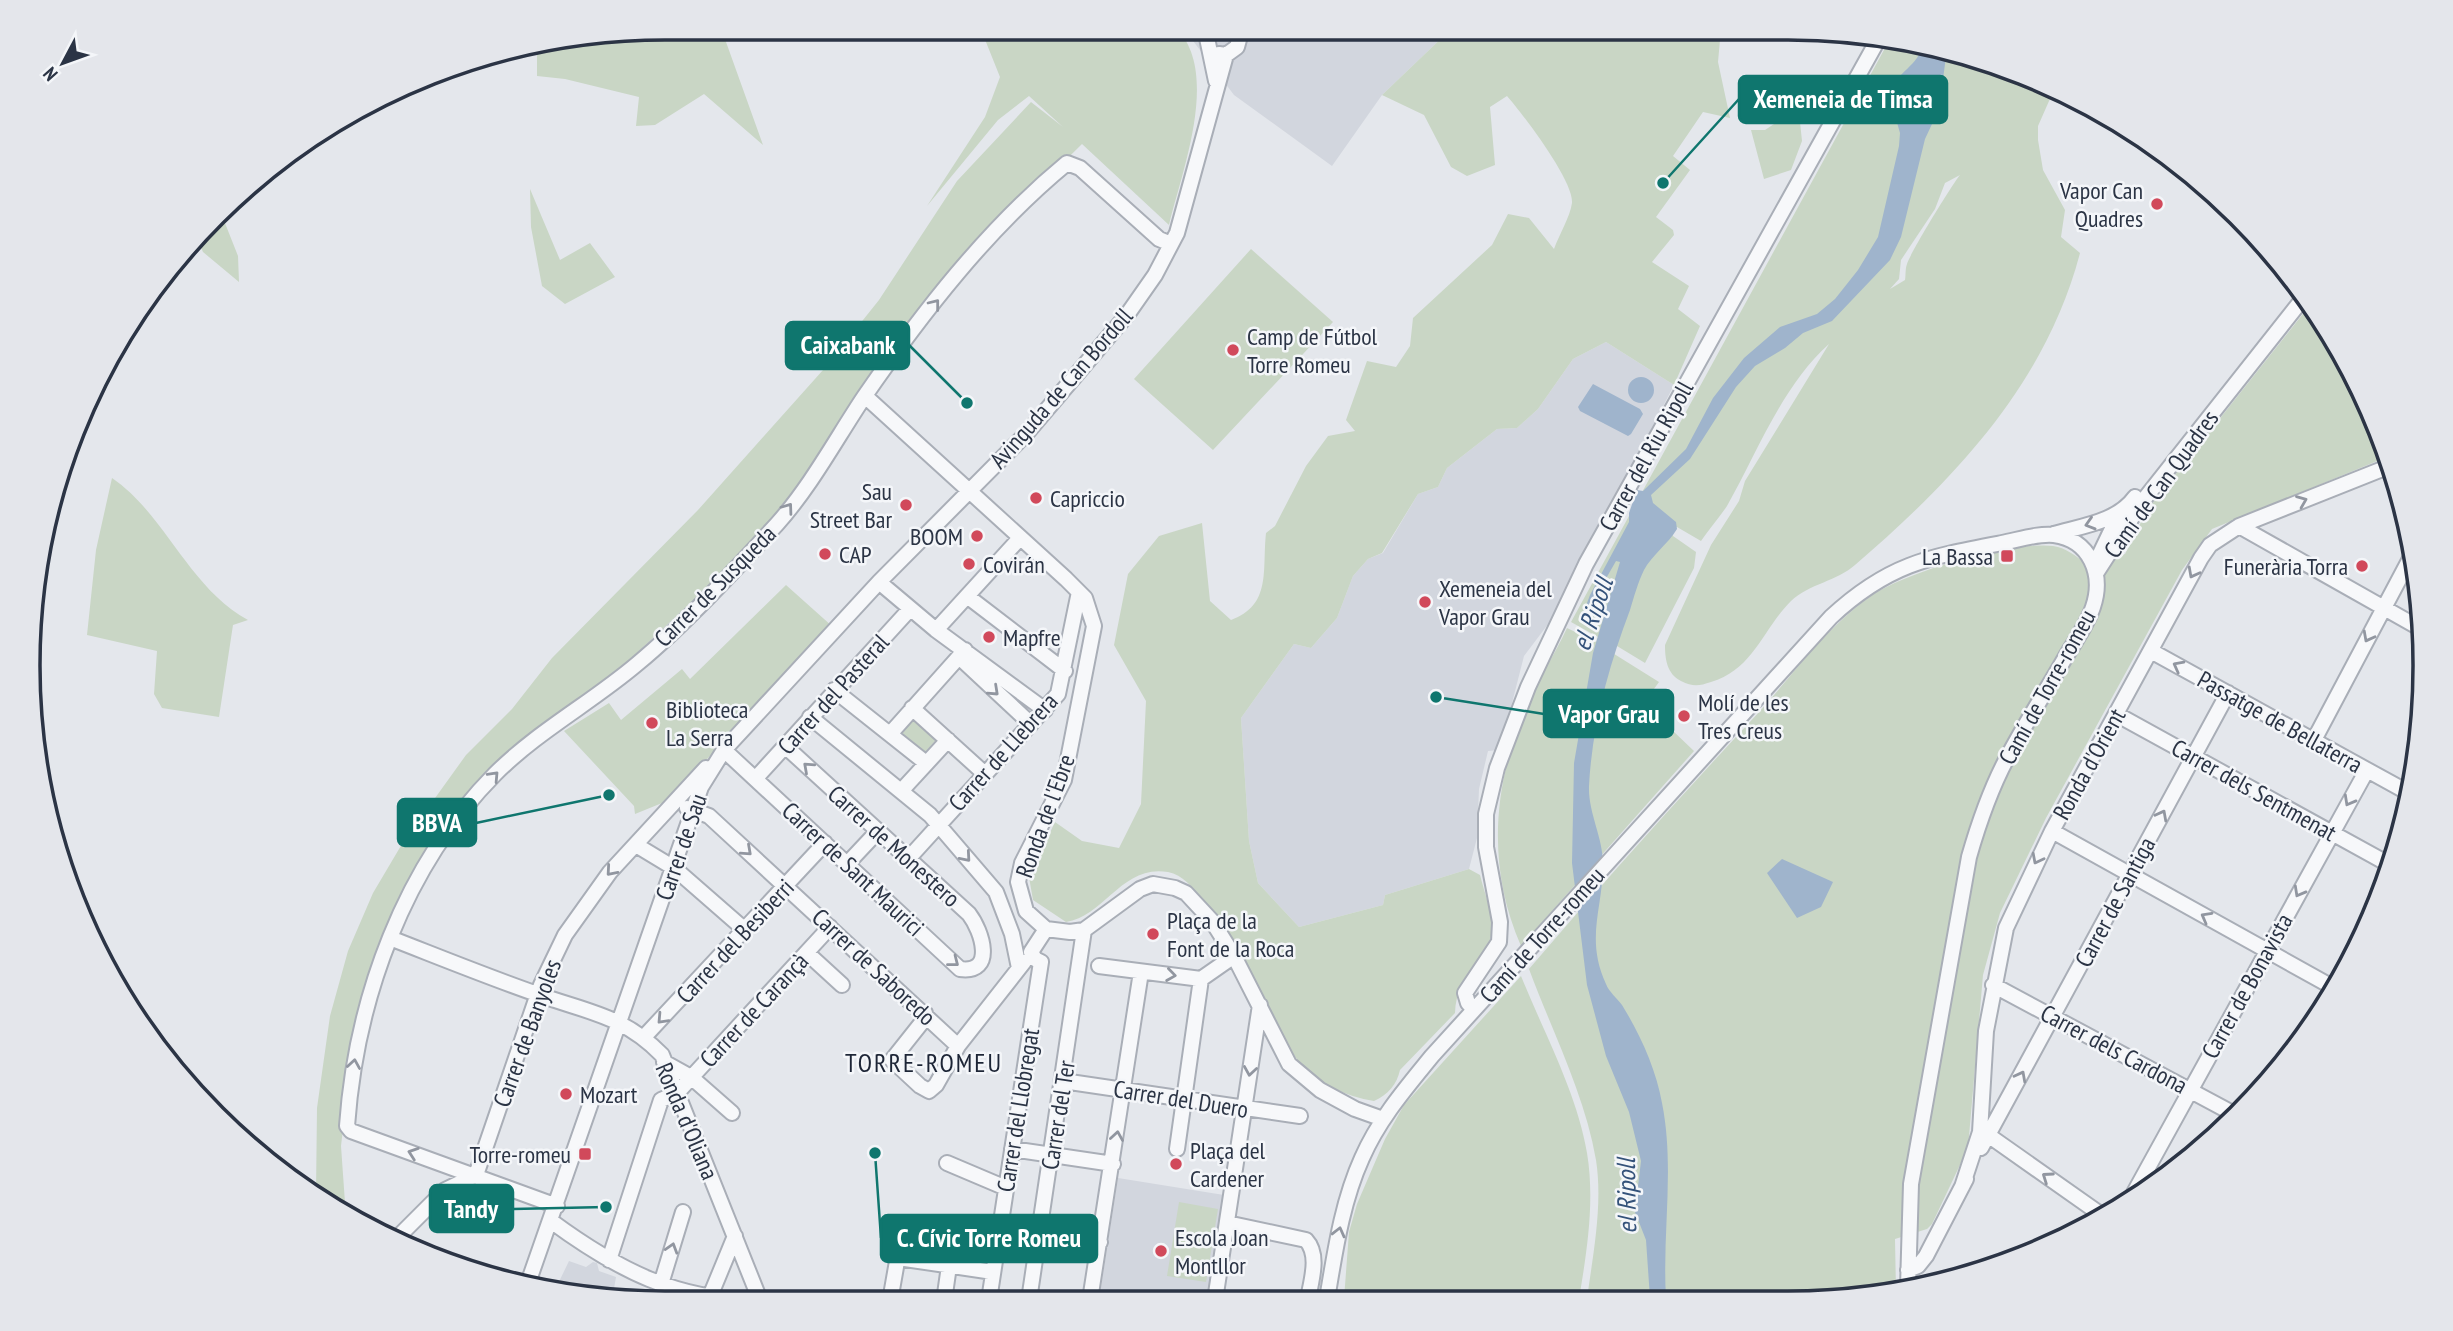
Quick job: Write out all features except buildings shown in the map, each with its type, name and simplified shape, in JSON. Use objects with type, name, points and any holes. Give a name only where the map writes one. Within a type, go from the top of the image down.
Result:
[{"type":"street","name":"Avinguda de Can Bordoll","points":[[1208,40],[1217,86]]},
{"type":"street","points":[[1212,40],[1226,55]]},
{"type":"street","name":"Avinguda de Can Bordoll","points":[[968,489],[1026,434],[1078,376],[1156,275],[1171,244],[1226,55],[1239,43],[1239,40]]},
{"type":"street","name":"Carrer del Riu Ripoll","points":[[1475,1010],[1468,1003],[1465,993],[1495,949],[1501,929],[1486,847],[1488,799],[1528,687],[1586,564],[1874,47]]},
{"type":"street","name":"Carrer de Susqueda","points":[[476,1175],[351,1131],[347,1126],[359,1038],[379,962],[412,891],[448,831],[494,775],[540,733],[637,664],[779,522],[865,396],[980,246],[1067,163],[1080,168],[1159,239],[1171,244]]},
{"type":"street","name":"Camí de Can Quadres","points":[[2096,570],[2129,525],[2135,511],[2298,305]]},
{"type":"street","name":"Ronda de l'Ebre","points":[[865,396],[1079,592],[1090,607],[1094,626],[1069,753],[1056,799],[1022,863],[1018,882],[1026,911],[1049,929]]},
{"type":"street","name":"Camí de Can Quadres","points":[[2053,535],[2126,509],[2206,410],[2218,398],[2226,397]]},
{"type":"street","name":"Ronda d'Orient","points":[[1962,1186],[1980,1132],[1993,985],[2006,928],[2052,831],[2201,558],[2210,545],[2239,526],[2381,469]]},
{"type":"street","name":"Carrer de Sau","points":[[531,1276],[701,787],[724,750],[968,489]]},
{"type":"street","name":"Camí de Can Quadres","points":[[2096,570],[2102,547],[2120,512]]},
{"type":"street","points":[[2239,526],[2411,623]]},
{"type":"street","points":[[2053,535],[2081,545],[2096,570]]},
{"type":"street","name":"Camí de Torre-romeu","points":[[1327,1291],[1338,1233],[1361,1159],[1383,1119],[1432,1056],[1831,617],[1864,588],[1909,565],[1956,552],[2053,535]]},
{"type":"street","points":[[936,630],[1020,538]]},
{"type":"street","points":[[2314,740],[2405,569]]},
{"type":"street","name":"Camí de Torre-romeu","points":[[1908,1279],[1911,1184],[1975,836],[1988,795],[2007,758],[2093,607],[2096,570]]},
{"type":"street","points":[[879,582],[962,653],[1031,724]]},
{"type":"street","name":"Carrer de Llebrera","points":[[908,859],[1058,694],[1065,671],[1079,592]]},
{"type":"street","points":[[967,596],[1065,671]]},
{"type":"street","name":"Carrer del Pasteral","points":[[756,778],[909,609]]},
{"type":"street","name":"Passatge de Bellaterra","points":[[2151,651],[2401,788]]},
{"type":"street","points":[[890,734],[962,653]]},
{"type":"street","points":[[962,653],[1045,710]]},
{"type":"street","points":[[834,690],[926,764]]},
{"type":"street","name":"Carrer de Santiga","points":[[1908,1270],[1917,1266],[1926,1256],[1988,1135],[2228,693]]},
{"type":"street","points":[[912,708],[985,774]]},
{"type":"street","name":"Carrer dels Sentmenat","points":[[2116,714],[2382,860]]},
{"type":"street","points":[[810,717],[893,788],[902,790],[996,892],[1012,934],[1019,968]]},
{"type":"street","points":[[902,790],[948,740]]},
{"type":"street","name":"Carrer de Monestero","points":[[785,746],[969,914],[980,929],[984,945],[982,956]]},
{"type":"street","name":"Carrer de Sant Maurici","points":[[724,750],[960,969],[970,970],[982,956]]},
{"type":"street","name":"Carrer de Banyoles","points":[[476,1175],[537,995],[553,957],[582,907],[673,802],[724,750]]},
{"type":"street","name":"Carrer de Bonavista","points":[[2140,1181],[2367,769]]},
{"type":"street","points":[[673,802],[693,810]]},
{"type":"street","name":"Carrer de Saboredo","points":[[693,810],[709,816],[958,1046]]},
{"type":"street","points":[[847,864],[878,831]]},
{"type":"street","points":[[2052,831],[2326,983]]},
{"type":"street","name":"Carrer del Besiberri","points":[[644,1037],[825,844]]},
{"type":"street","points":[[636,845],[674,868],[745,930]]},
{"type":"street","points":[[1049,929],[1070,932],[1084,930],[1140,889],[1153,884],[1163,884],[1186,893],[1212,921],[1234,956],[1260,1004],[1275,1042],[1296,1071],[1320,1090],[1355,1109],[1383,1119]]},
{"type":"street","name":"Carrer de Carançà","points":[[609,1259],[661,1100],[677,1093],[830,927]]},
{"type":"street","name":"Carrer del Llobregat","points":[[990,1291],[1012,1149],[1036,957],[1049,929]]},
{"type":"street","name":"Carrer del Ter","points":[[1030,1291],[1084,930]]},
{"type":"street","name":"Ronda d'Oliana","points":[[390,938],[537,995],[620,1021],[644,1037],[664,1062],[757,1291]]},
{"type":"street","points":[[807,953],[842,985]]},
{"type":"street","points":[[1099,966],[1200,979],[1234,956]]},
{"type":"street","points":[[925,1013],[923,1021],[892,1060],[929,1091],[936,1085],[958,1046],[1019,968],[1036,957]]},
{"type":"street","points":[[1092,1291],[1125,1089],[1141,972]]},
{"type":"street","points":[[1177,1149],[1200,979]]},
{"type":"street","name":"Carrer dels Cardona","points":[[1993,985],[2227,1110]]},
{"type":"street","points":[[1216,1291],[1260,1004]]},
{"type":"street","points":[[664,1062],[691,1077],[732,1113]]},
{"type":"street","name":"Carrer del Duero","points":[[1063,1082],[1300,1116]]},
{"type":"street","points":[[1982,1099],[1989,1107],[2001,1111]]},
{"type":"street","points":[[1988,1135],[2094,1210]]},
{"type":"street","points":[[1012,1149],[1113,1164]]},
{"type":"street","points":[[947,1163],[1006,1188]]},
{"type":"street","points":[[403,1232],[445,1190],[476,1175],[557,1206]]},
{"type":"street","points":[[661,1284],[683,1212]]},
{"type":"street","points":[[551,1221],[609,1259],[661,1284],[683,1291]]},
{"type":"street","points":[[1227,1223],[1298,1236],[1312,1247],[1309,1291]]},
{"type":"street","points":[[1040,1232],[1100,1242]]},
{"type":"street","points":[[892,1291],[902,1233]]},
{"type":"street","points":[[712,1291],[735,1236]]},
{"type":"street","points":[[946,1291],[952,1245]]},
{"type":"street","points":[[898,1258],[993,1272]]},
{"type":"shaded area","points":[[1192,40],[1440,40],[1382,95],[1332,166],[1234,95]]},
{"type":"shaded area","points":[[1606,342],[1674,385],[1555,615],[1524,656],[1500,750],[1488,751],[1479,789],[1477,838],[1469,869],[1385,895],[1383,905],[1299,927],[1258,883],[1249,841],[1241,718],[1294,644],[1311,648],[1337,618],[1353,576],[1368,559],[1383,553],[1418,494],[1438,487],[1447,468],[1497,429],[1517,428],[1538,409],[1573,359]]},
{"type":"shaded area","name":"Escola Joan Montllor","points":[[1118,1178],[1224,1195],[1209,1291],[1100,1291]]},
{"type":"shaded area","points":[[569,1261],[586,1267],[593,1262],[597,1263],[599,1271],[616,1277],[614,1288],[559,1281]]},
{"type":"green space","points":[[725,40],[763,145],[704,94],[655,125],[636,126],[639,97],[565,79],[537,76],[537,54],[544,52],[625,42]]},
{"type":"green space","points":[[985,40],[1185,40],[1190,48],[1196,71],[1197,97],[1189,151],[1169,225],[1082,144],[982,243],[787,504],[730,566],[624,665],[533,733],[456,807],[439,832],[376,959],[347,1094],[341,1146],[345,1202],[316,1184],[317,1108],[330,1016],[348,951],[373,893],[402,844],[466,755],[512,709],[552,658],[698,510],[823,370],[879,300],[957,181],[1031,102],[1063,127],[1029,96],[998,120],[927,206],[985,117],[1000,77]]},
{"type":"green space","points":[[1440,40],[1720,40],[1718,62],[1730,118],[1703,112],[1673,156],[1690,170],[1656,217],[1673,230],[1674,235],[1652,262],[1689,286],[1678,309],[1700,326],[1674,385],[1606,342],[1573,359],[1538,409],[1517,428],[1497,429],[1447,468],[1438,487],[1418,494],[1382,553],[1368,559],[1353,576],[1337,618],[1311,648],[1294,644],[1241,718],[1249,841],[1258,883],[1299,927],[1383,905],[1385,895],[1469,869],[1480,875],[1492,924],[1487,950],[1460,988],[1455,1013],[1400,1070],[1397,1080],[1384,1096],[1374,1101],[1331,1087],[1303,1067],[1283,1038],[1229,935],[1183,879],[1168,872],[1152,872],[1138,876],[1092,911],[1066,922],[1033,900],[1029,877],[1055,822],[1082,841],[1119,848],[1141,804],[1146,701],[1114,645],[1128,574],[1159,536],[1202,523],[1210,601],[1231,620],[1244,613],[1259,596],[1264,573],[1266,533],[1275,526],[1306,466],[1328,436],[1355,431],[1346,420],[1367,361],[1396,367],[1410,346],[1413,318],[1492,245],[1508,214],[1529,218],[1554,249],[1571,208],[1570,193],[1565,179],[1546,148],[1507,96],[1490,107],[1495,165],[1467,176],[1451,167],[1424,115],[1382,95]]},
{"type":"green space","points":[[1885,48],[1988,73],[2050,99],[2038,126],[2043,170],[2065,210],[2061,237],[2080,253],[2065,300],[2045,344],[2020,386],[1992,426],[1961,463],[1928,498],[1855,565],[1806,590],[1791,601],[1738,668],[1707,683],[1685,683],[1676,678],[1670,670],[1666,661],[1665,645],[1711,545],[1739,501],[1745,481],[1829,344],[1812,361],[1784,400],[1727,506],[1701,541],[1677,527],[1671,527],[1673,536],[1696,552],[1694,568],[1645,663],[1617,646],[1611,652],[1659,682],[1640,708],[1642,724],[1664,738],[1672,730],[1694,751],[1521,946],[1502,886],[1499,855],[1498,825],[1507,764],[1527,705],[1567,628],[1596,642],[1598,637],[1571,622]],"holes":[[[1960,175],[1906,266],[1905,280],[1890,289],[1899,279],[1901,260],[1935,209],[1945,183]]]},
{"type":"green space","points":[[1789,114],[1800,122],[1802,141],[1791,170],[1764,179],[1751,130],[1765,130]]},
{"type":"green space","points":[[530,189],[560,260],[590,243],[615,277],[565,304],[542,286],[531,227]]},
{"type":"green space","points":[[224,222],[238,256],[239,282],[203,252],[201,247]]},
{"type":"green space","name":"Camp de Fútbol Torre Romeu","points":[[1251,249],[1333,322],[1213,450],[1134,379]]},
{"type":"green space","points":[[2304,313],[2348,389],[2378,461],[2212,529],[2182,570],[2046,818],[2000,913],[1983,975],[1968,1148],[1932,1224],[1927,1229],[1895,1239],[1896,1281],[1788,1291],[1588,1291],[1598,1212],[1596,1160],[1576,1087],[1529,969],[1812,650],[1840,621],[1871,596],[1933,568],[2012,548],[2058,547],[2086,563],[2125,554],[2147,510]]},
{"type":"green space","points":[[112,478],[148,511],[209,589],[227,606],[248,620],[233,625],[219,717],[162,708],[154,694],[157,651],[87,635],[96,550]]},
{"type":"green space","points":[[786,585],[833,627],[667,801],[635,814],[634,806],[564,731],[609,703],[621,720],[682,669],[690,679]]},
{"type":"green space","points":[[913,718],[937,739],[924,753],[899,733]]},
{"type":"green space","points":[[1521,976],[1568,1086],[1587,1153],[1590,1208],[1580,1291],[1345,1291],[1349,1232],[1357,1204],[1385,1139],[1404,1105]]},
{"type":"green space","points":[[1179,1202],[1218,1209],[1206,1282],[1167,1276]]},
{"type":"water","name":"el Ripoll","points":[[1919,55],[1945,61],[1939,109],[1925,139],[1901,237],[1890,260],[1832,321],[1803,333],[1785,348],[1755,366],[1736,387],[1690,459],[1651,495],[1653,503],[1676,522],[1677,529],[1651,559],[1642,575],[1615,653],[1598,718],[1589,786],[1603,864],[1597,952],[1607,987],[1622,1005],[1635,1028],[1656,1077],[1666,1127],[1666,1291],[1650,1291],[1646,1240],[1635,1212],[1641,1161],[1629,1112],[1606,1056],[1587,985],[1572,863],[1574,763],[1593,653],[1620,562],[1616,561],[1600,589],[1590,621],[1587,603],[1629,522],[1629,513],[1637,490],[1643,491],[1686,449],[1713,398],[1744,358],[1780,327],[1817,314],[1835,299],[1858,270],[1878,237],[1900,133],[1888,91]]},
{"type":"water","points":[[1641,377],[1650,381],[1654,390],[1650,399],[1641,403],[1632,399],[1628,390],[1632,381]]},
{"type":"water","points":[[1593,384],[1640,409],[1643,414],[1631,434],[1628,436],[1580,411],[1578,407]]},
{"type":"water","points":[[1782,859],[1833,882],[1821,907],[1797,918],[1767,873]]},
{"type":"place","name":"Xemeneia de Timsa","points":[[1663,183]]},
{"type":"place","name":"Vapor Can Quadres","points":[[2157,204]]},
{"type":"place","name":"Camp de Fútbol Torre Romeu","points":[[1233,350]]},
{"type":"place","name":"Caixabank","points":[[967,403]]},
{"type":"place","name":"Capriccio","points":[[1036,498]]},
{"type":"place","name":"Sau Street Bar","points":[[906,505]]},
{"type":"place","name":"BOOM","points":[[977,536]]},
{"type":"place","name":"CAP","points":[[825,554]]},
{"type":"place","name":"La Bassa","points":[[2007,556]]},
{"type":"place","name":"Covirán","points":[[969,564]]},
{"type":"place","name":"Funerària Torra","points":[[2362,566]]},
{"type":"place","name":"Xemeneia del Vapor Grau","points":[[1425,602]]},
{"type":"place","name":"Mapfre","points":[[989,637]]},
{"type":"place","name":"Vapor Grau","points":[[1436,697]]},
{"type":"place","name":"Molí de les Tres Creus","points":[[1684,716]]},
{"type":"place","name":"Biblioteca La Serra","points":[[652,723]]},
{"type":"place","name":"BBVA","points":[[609,795]]},
{"type":"place","name":"Plaça de la Font de la Roca","points":[[1153,934]]},
{"type":"place","name":"Mozart","points":[[566,1094]]},
{"type":"place","name":"C. Cívic Torre Romeu","points":[[875,1153]]},
{"type":"place","name":"Torre-romeu","points":[[585,1154]]},
{"type":"place","name":"Plaça del Cardener","points":[[1176,1164]]},
{"type":"place","name":"Tandy","points":[[606,1207]]},
{"type":"place","name":"Escola Joan Montllor","points":[[1161,1251]]},
{"type":"district","name":"TORRE-ROMEU","points":[[924,1062]]}]
